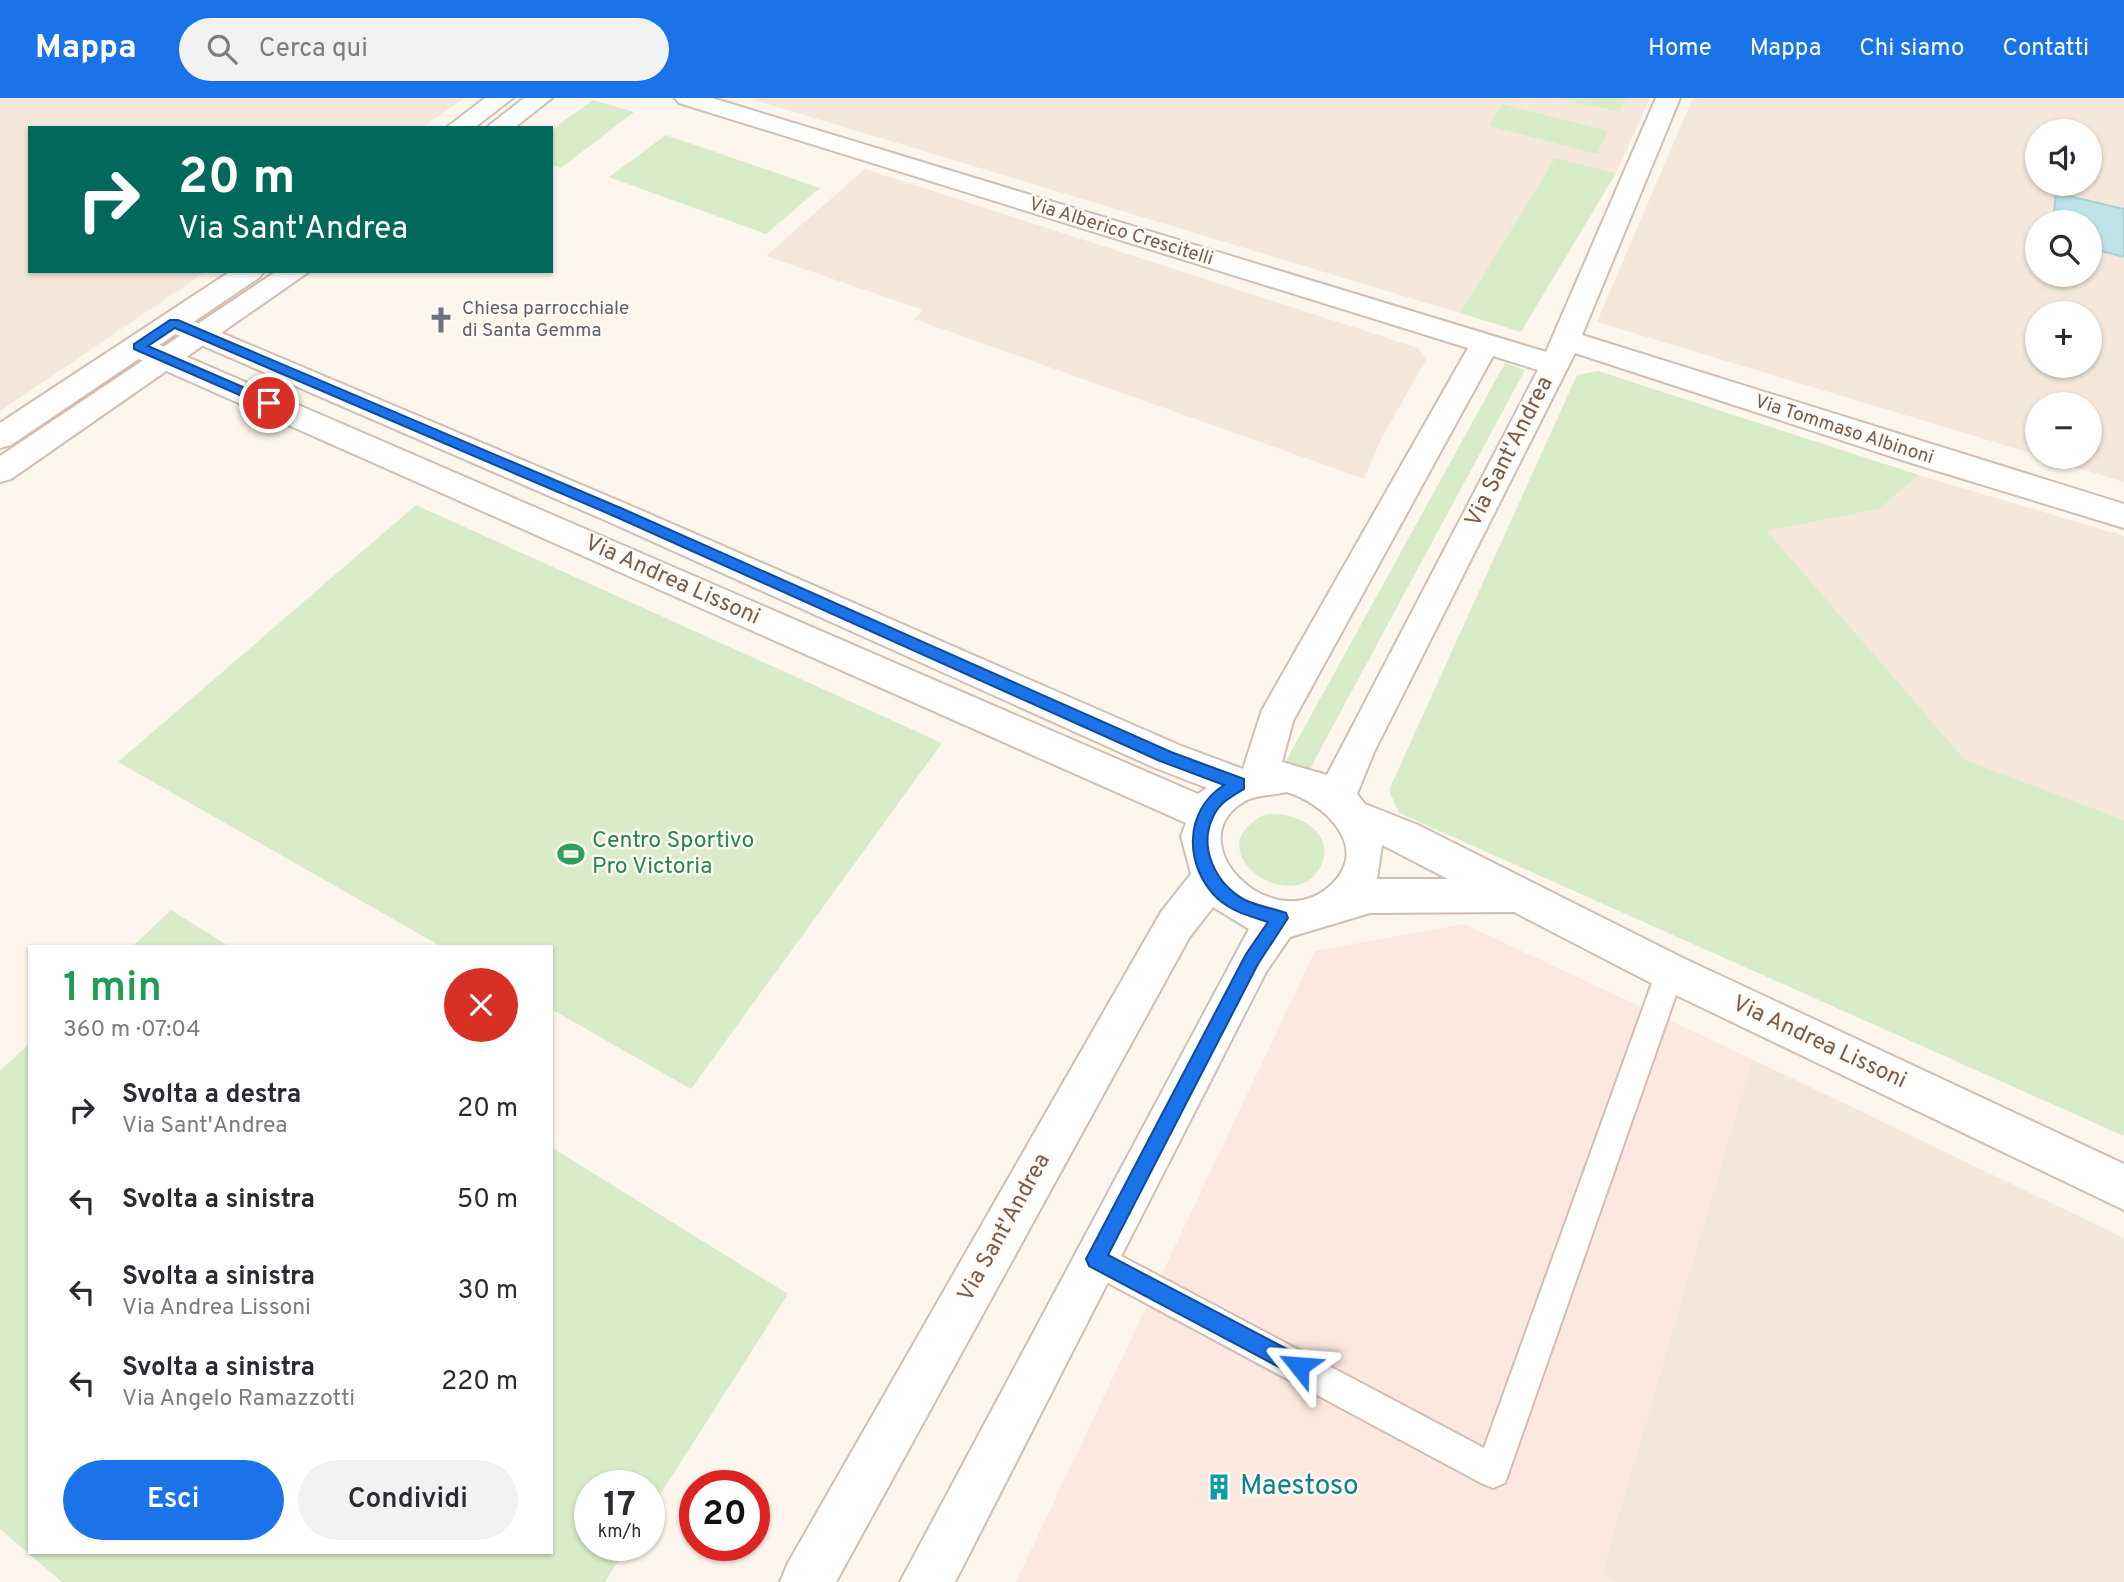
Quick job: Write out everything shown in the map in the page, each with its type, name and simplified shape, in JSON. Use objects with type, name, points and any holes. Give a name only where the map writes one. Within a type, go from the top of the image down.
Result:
[{"type":"street","points":[[461,126],[501,98]]},
{"type":"street","points":[[501,126],[540,98]]},
{"type":"street","name":"Via Alberico Crescitelli","points":[[687,98],[1485,344],[1560,352]]},
{"type":"street","name":"Via Sant'Andrea","points":[[1344,807],[1356,752],[1560,352],[1668,98]]},
{"type":"street","points":[[0,471],[169,359],[188,330],[248,273]]},
{"type":"street","points":[[0,438],[138,347],[188,330],[292,273]]},
{"type":"street","name":"Via Andrea Lissoni","points":[[188,330],[618,513],[1166,756],[1249,781]]},
{"type":"street","points":[[1249,781],[1275,720],[1485,344]]},
{"type":"street","name":"Via Andrea Lissoni","points":[[138,347],[1130,784],[1206,814]]},
{"type":"street","name":"Via Tommaso Albinoni","points":[[1560,352],[1919,454],[2124,516]]},
{"type":"street","points":[[927,1582],[1252,959],[1302,915],[1344,900],[1358,881],[1365,861],[1363,838],[1344,807],[1313,785],[1287,778],[1249,781],[1219,796],[1206,814],[1200,835],[1201,857],[1211,879],[1240,906],[1302,915]]},
{"type":"street","name":"Via Andrea Lissoni","points":[[1344,807],[1670,972],[2124,1186]]},
{"type":"street","name":"Via Sant'Andrea","points":[[807,1582],[1175,925],[1211,879]]},
{"type":"street","name":"Via Andrea Lissoni","points":[[1302,915],[1370,896],[1516,896]]},
{"type":"lane","points":[[1096,1259],[1493,1471],[1670,972]]},
{"type":"shaded area","points":[[0,98],[465,98],[424,126],[28,126],[28,273],[204,273],[0,411]]},
{"type":"shaded area","points":[[748,98],[1650,98],[1616,173],[1555,158],[1460,313]]},
{"type":"shaded area","points":[[1693,98],[2124,98],[2124,482],[2081,469],[2102,469],[2102,392],[2025,392],[2025,451],[1597,322]]},
{"type":"shaded area","points":[[865,169],[1418,348],[1426,360],[1381,439],[1364,479],[914,319],[923,310],[766,256]]},
{"type":"shaded area","points":[[1919,475],[2124,536],[2124,820],[1965,761],[1766,531],[1879,509]]},
{"type":"shaded area","points":[[1464,924],[1752,1059],[1601,1573],[1613,1582],[1016,1582],[1315,951]]},
{"type":"shaded area","points":[[1752,1059],[2124,1238],[2124,1582],[1614,1582],[1601,1574]]},
{"type":"green space","points":[[1559,98],[1626,98],[1619,112]]},
{"type":"green space","points":[[593,100],[634,112],[561,168],[553,165],[553,129]]},
{"type":"green space","points":[[1503,104],[1608,131],[1597,154],[1489,126]]},
{"type":"green space","points":[[666,135],[820,188],[766,234],[609,177]]},
{"type":"green space","points":[[1555,158],[1616,173],[1521,332],[1460,313]]},
{"type":"green space","points":[[1505,363],[1525,370],[1306,776],[1282,768]]},
{"type":"green space","points":[[1598,371],[1919,475],[1879,509],[1767,531],[1965,760],[2124,820],[2124,1136],[1399,813],[1389,790],[1577,375]]},
{"type":"green space","name":"Centro Sportivo Pro Victoria","points":[[416,505],[942,743],[691,1089],[553,1010],[553,945],[438,945],[118,762]]},
{"type":"green space","points":[[1266,814],[1300,820],[1318,833],[1324,854],[1321,866],[1308,881],[1291,886],[1272,883],[1256,874],[1244,861],[1239,845],[1246,829]]},
{"type":"green space","points":[[171,910],[227,945],[134,945]]},
{"type":"green space","points":[[28,1045],[28,1553],[0,1529],[0,1071]]},
{"type":"green space","points":[[553,1148],[788,1294],[665,1487],[665,1470],[574,1470],[574,1561],[618,1561],[605,1582],[62,1582],[29,1554],[553,1554]]},
{"type":"water","points":[[2056,196],[2069,196],[2124,209],[2124,257],[2102,251],[2102,210],[2054,210]]},
{"type":"place","name":"Chiesa parrocchiale di Santa Gemma","points":[[441,320]]},
{"type":"place","name":"Centro Sportivo Pro Victoria","points":[[571,854]]},
{"type":"place","name":"Maestoso","points":[[1219,1487]]},
{"type":"route","points":[[269,403],[138,347],[174,323],[618,513],[1166,756],[1239,784],[1219,796],[1206,814],[1200,835],[1201,857],[1211,879],[1224,894],[1240,906],[1259,914],[1280,918],[1252,959],[1096,1259],[1299,1366]]}]
